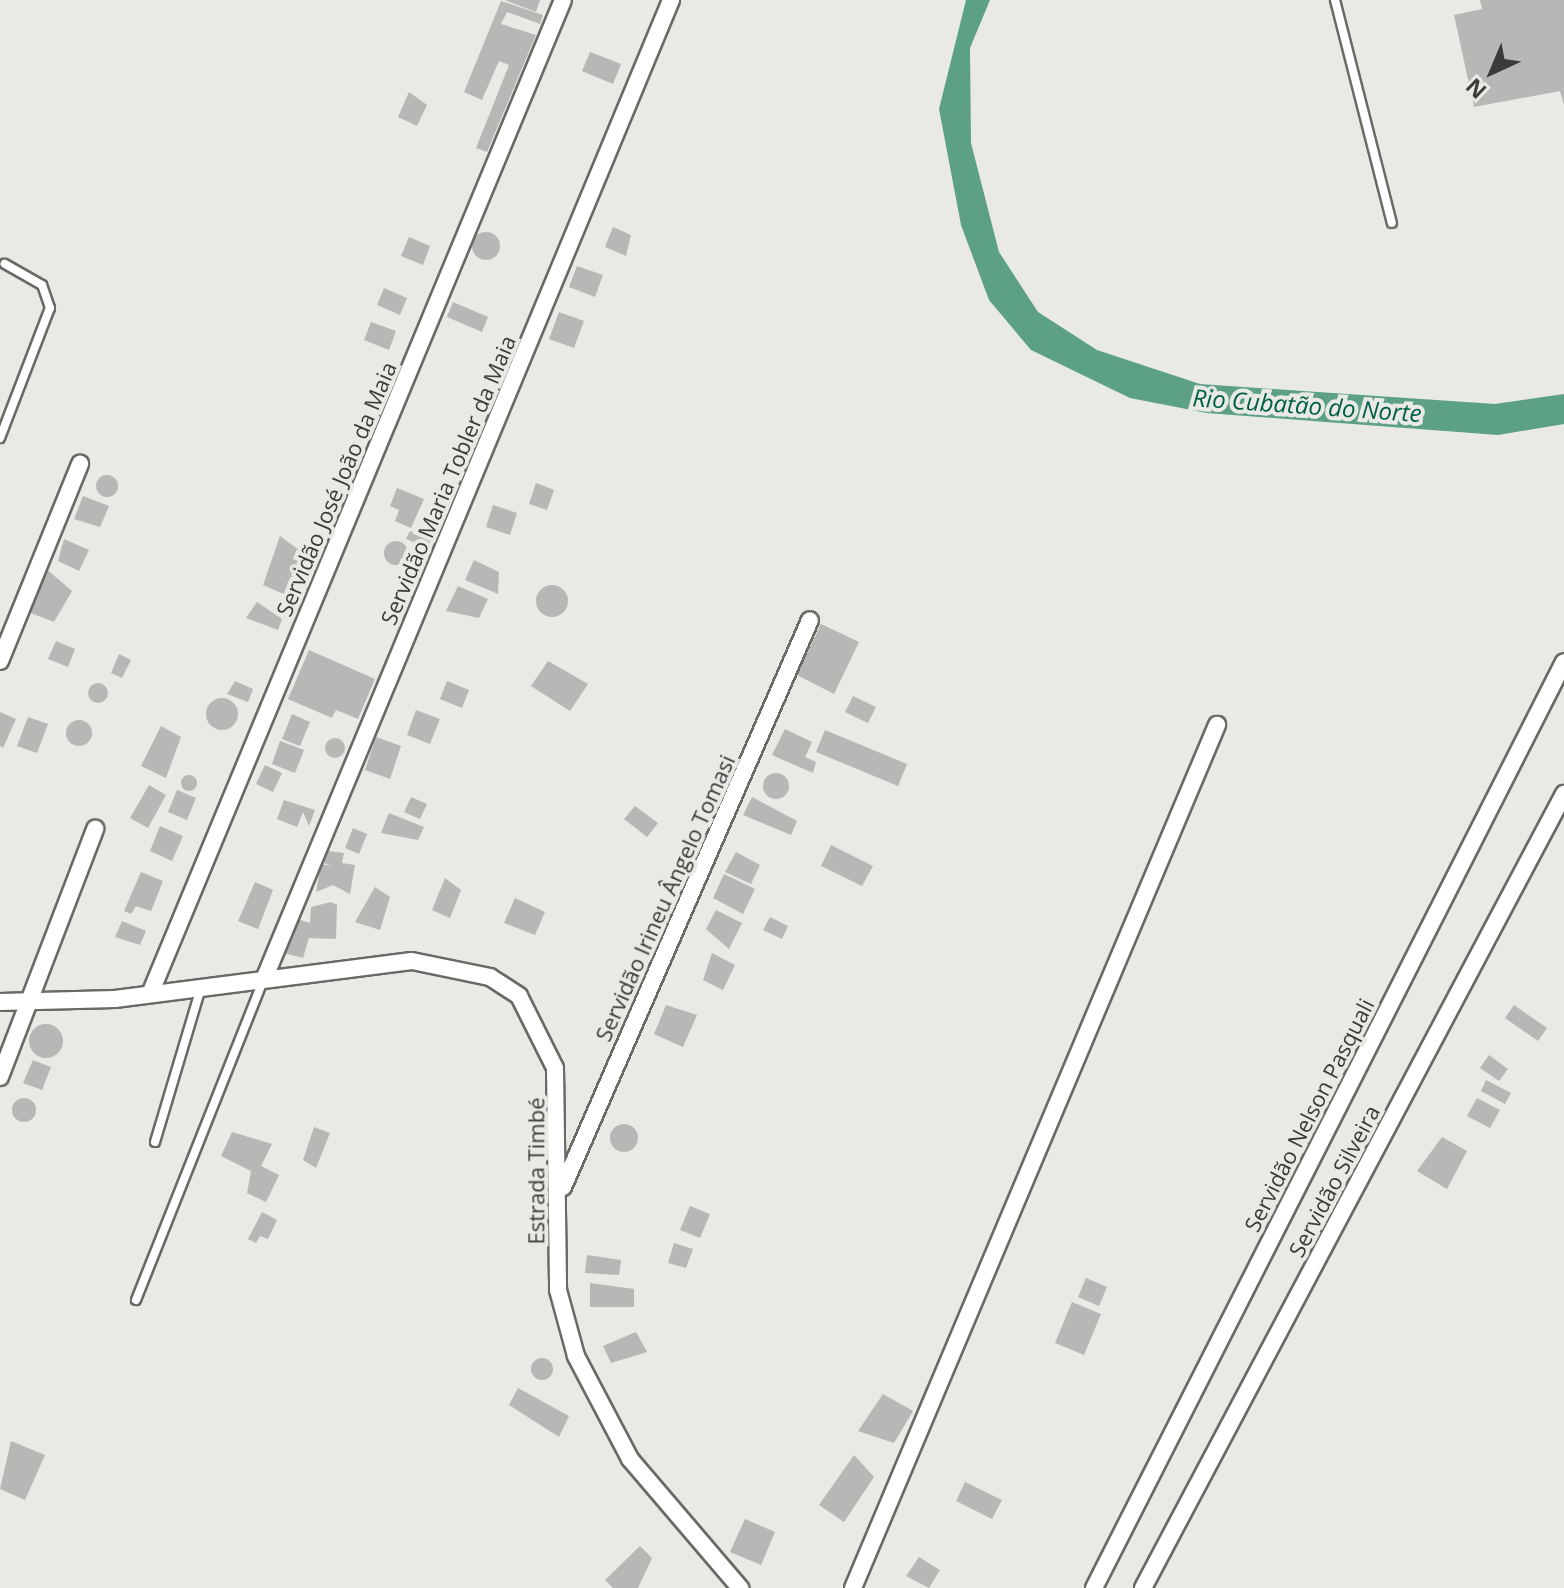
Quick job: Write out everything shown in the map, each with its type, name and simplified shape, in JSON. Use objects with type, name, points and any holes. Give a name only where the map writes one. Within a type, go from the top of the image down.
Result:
[{"type":"street","name":"Servidão José João da Maia","points":[[150,994],[563,0]]},
{"type":"street","name":"Servidão Maria Tobler da Maia","points":[[265,977],[671,0]]},
{"type":"street","points":[[0,661],[80,464]]},
{"type":"street","name":"Servidão Irineu Ângelo Tomasi","points":[[559,1194],[810,620]]},
{"type":"street","name":"Servidão Nelson Pasquali","points":[[1094,1588],[1564,662]]},
{"type":"street","points":[[853,1588],[1217,725]]},
{"type":"street","name":"Servidão Silveira","points":[[1143,1588],[1564,794]]},
{"type":"street","points":[[0,1077],[95,829]]},
{"type":"street","name":"Estrada Timbé","points":[[0,1002],[29,1004],[150,994],[265,977],[412,961],[490,977],[519,996],[542,1030],[555,1068],[563,1321],[601,1413],[664,1504],[740,1588]]},
{"type":"lane","points":[[1335,0],[1392,223]]},
{"type":"lane","points":[[0,438],[50,308],[42,285],[5,264]]},
{"type":"lane","points":[[136,1300],[265,977]]},
{"type":"lane","points":[[155,1142],[201,987]]},
{"type":"water","name":"Rio Cubatão do Norte","points":[[966,0],[990,0],[970,48],[971,143],[999,252],[1038,312],[1097,350],[1200,384],[1495,404],[1564,394],[1564,424],[1498,435],[1207,413],[1130,398],[1031,350],[989,300],[961,225],[939,109]]},
{"type":"building","points":[[505,0],[540,0],[536,12]]},
{"type":"building","points":[[1480,0],[1564,0],[1564,105],[1560,91],[1474,107],[1454,15],[1482,9]]},
{"type":"building","points":[[501,1],[543,15],[540,24],[507,12],[501,24],[536,35],[487,152],[476,148],[509,65],[499,61],[482,100],[464,92]]},
{"type":"building","points":[[590,52],[621,64],[613,84],[582,71]]},
{"type":"building","points":[[409,92],[427,105],[417,126],[398,117]]},
{"type":"building","points":[[613,227],[631,235],[626,256],[605,247]]},
{"type":"building","points":[[486,232],[496,236],[500,246],[496,256],[486,260],[476,256],[472,246],[476,236]]},
{"type":"building","points":[[409,237],[430,246],[423,265],[401,256]]},
{"type":"building","points":[[577,266],[603,275],[595,297],[569,287]]},
{"type":"building","points":[[384,288],[407,298],[400,315],[377,305]]},
{"type":"building","points":[[453,302],[488,317],[482,332],[447,317]]},
{"type":"building","points":[[559,312],[584,321],[574,348],[549,339]]},
{"type":"building","points":[[371,322],[396,331],[389,350],[364,340]]},
{"type":"building","points":[[107,475],[115,478],[118,486],[115,494],[107,497],[99,494],[96,486],[99,478]]},
{"type":"building","points":[[536,483],[554,490],[547,510],[529,504]]},
{"type":"building","points":[[443,486],[451,490],[428,548],[406,539],[410,531],[422,537]]},
{"type":"building","points":[[397,488],[424,499],[411,528],[395,521],[399,510],[390,506]]},
{"type":"building","points":[[83,496],[109,506],[100,527],[74,519]]},
{"type":"building","points":[[493,505],[517,513],[510,535],[486,527]]},
{"type":"building","points":[[280,536],[303,553],[293,598],[263,585]]},
{"type":"building","points":[[64,539],[89,550],[79,571],[58,561]]},
{"type":"building","points":[[396,541],[407,548],[408,553],[401,564],[396,565],[385,558],[384,553],[391,542]]},
{"type":"building","points":[[474,560],[499,572],[498,594],[465,580]]},
{"type":"building","points":[[44,567],[72,591],[54,622],[23,610]]},
{"type":"building","points":[[552,585],[563,590],[568,601],[563,612],[552,617],[541,612],[536,601],[541,590]]},
{"type":"building","points":[[458,586],[488,599],[479,618],[446,611]]},
{"type":"building","points":[[257,602],[282,619],[278,630],[246,618]]},
{"type":"building","points":[[821,624],[859,642],[834,694],[797,675]]},
{"type":"building","points":[[56,641],[75,649],[68,667],[48,659]]},
{"type":"building","points":[[309,650],[375,679],[358,719],[336,710],[332,718],[288,699]]},
{"type":"building","points":[[119,654],[131,660],[122,678],[111,673]]},
{"type":"building","points":[[548,661],[588,684],[570,711],[531,686]]},
{"type":"building","points":[[235,681],[253,689],[248,702],[227,694]]},
{"type":"building","points":[[447,681],[469,690],[462,708],[440,699]]},
{"type":"building","points":[[98,683],[105,686],[108,693],[105,700],[98,703],[91,700],[88,693],[91,686]]},
{"type":"building","points":[[853,696],[876,707],[868,723],[845,712]]},
{"type":"building","points":[[222,698],[233,703],[238,714],[233,725],[222,730],[211,725],[206,714],[211,703]]},
{"type":"building","points":[[416,710],[440,719],[430,744],[407,735]]},
{"type":"building","points":[[0,712],[16,719],[3,748],[0,746]]},
{"type":"building","points":[[292,714],[310,722],[300,746],[282,739]]},
{"type":"building","points":[[28,717],[48,724],[37,753],[17,746]]},
{"type":"building","points":[[79,720],[88,724],[92,733],[88,742],[79,746],[70,742],[66,733],[70,724]]},
{"type":"building","points":[[161,726],[181,737],[166,778],[141,766]]},
{"type":"building","points":[[785,729],[812,742],[805,757],[816,762],[813,773],[772,755]]},
{"type":"building","points":[[825,730],[907,764],[898,786],[816,752]]},
{"type":"building","points":[[376,737],[401,746],[390,779],[365,770]]},
{"type":"building","points":[[335,738],[342,741],[345,748],[342,755],[335,758],[328,755],[325,748],[328,741]]},
{"type":"building","points":[[280,741],[304,750],[295,773],[272,764]]},
{"type":"building","points":[[265,765],[282,773],[273,792],[256,784]]},
{"type":"building","points":[[776,773],[785,777],[789,786],[785,795],[776,799],[767,795],[763,786],[767,777]]},
{"type":"building","points":[[189,775],[197,783],[189,791],[181,783]]},
{"type":"building","points":[[149,785],[166,795],[148,828],[130,818]]},
{"type":"building","points":[[177,790],[196,798],[187,820],[168,812]]},
{"type":"building","points":[[411,797],[427,804],[420,819],[404,812]]},
{"type":"building","points":[[752,797],[797,821],[791,835],[743,815]]},
{"type":"building","points":[[284,800],[315,810],[309,826],[303,812],[297,827],[277,819]]},
{"type":"building","points":[[635,806],[658,823],[647,837],[624,819]]},
{"type":"building","points":[[389,813],[424,827],[418,840],[381,833]]},
{"type":"building","points":[[160,826],[183,836],[172,861],[150,851]]},
{"type":"building","points":[[353,828],[367,834],[359,854],[345,848]]},
{"type":"building","points":[[831,845],[873,866],[862,886],[821,866]]},
{"type":"building","points":[[328,851],[344,853],[342,863],[355,865],[350,894],[333,885],[316,892],[321,864],[332,866],[324,863]]},
{"type":"building","points":[[736,852],[760,865],[751,884],[725,872]]},
{"type":"building","points":[[141,872],[163,881],[151,911],[136,906],[131,914],[124,911]]},
{"type":"building","points":[[724,874],[755,889],[743,914],[713,898]]},
{"type":"building","points":[[445,878],[461,890],[450,918],[432,910]]},
{"type":"building","points":[[255,882],[273,890],[258,929],[238,921]]},
{"type":"building","points":[[375,887],[390,897],[380,930],[355,922]]},
{"type":"building","points":[[515,898],[545,912],[535,935],[504,923]]},
{"type":"building","points":[[331,902],[337,905],[336,939],[309,938],[303,958],[284,953],[294,918],[310,923],[311,907]]},
{"type":"building","points":[[716,910],[742,923],[729,949],[706,929]]},
{"type":"building","points":[[770,917],[788,926],[782,939],[763,930]]},
{"type":"building","points":[[122,921],[146,931],[140,945],[115,937]]},
{"type":"building","points":[[712,953],[735,965],[723,990],[703,980]]},
{"type":"building","points":[[666,1005],[697,1015],[683,1047],[654,1034]]},
{"type":"building","points":[[1514,1005],[1547,1028],[1538,1041],[1505,1018]]},
{"type":"building","points":[[46,1024],[58,1029],[63,1041],[58,1053],[46,1058],[34,1053],[29,1041],[34,1029]]},
{"type":"building","points":[[1489,1055],[1508,1069],[1499,1081],[1480,1068]]},
{"type":"building","points":[[33,1060],[51,1067],[42,1090],[23,1083]]},
{"type":"building","points":[[1486,1080],[1511,1093],[1505,1104],[1481,1091]]},
{"type":"building","points":[[24,1098],[33,1101],[36,1110],[33,1119],[24,1122],[15,1119],[12,1110],[15,1101]]},
{"type":"building","points":[[1477,1098],[1500,1110],[1490,1128],[1467,1116]]},
{"type":"building","points":[[624,1124],[634,1128],[638,1138],[634,1148],[624,1152],[614,1148],[610,1138],[614,1128]]},
{"type":"building","points":[[314,1127],[330,1133],[316,1168],[303,1160]]},
{"type":"building","points":[[232,1132],[272,1144],[261,1166],[279,1175],[266,1202],[247,1193],[251,1171],[221,1156]]},
{"type":"building","points":[[1442,1137],[1467,1151],[1447,1189],[1417,1171]]},
{"type":"building","points":[[690,1206],[710,1214],[700,1238],[680,1230]]},
{"type":"building","points":[[262,1212],[277,1220],[268,1239],[260,1236],[256,1243],[248,1239]]},
{"type":"building","points":[[674,1243],[693,1249],[686,1268],[668,1263]]},
{"type":"building","points":[[587,1255],[621,1260],[619,1275],[585,1273]]},
{"type":"building","points":[[1086,1278],[1107,1287],[1099,1306],[1078,1297]]},
{"type":"building","points":[[590,1283],[634,1289],[634,1307],[590,1307]]},
{"type":"building","points":[[1072,1302],[1101,1314],[1084,1355],[1055,1343]]},
{"type":"building","points":[[636,1332],[647,1352],[611,1363],[603,1346]]},
{"type":"building","points":[[542,1358],[550,1361],[553,1369],[550,1377],[542,1380],[534,1377],[531,1369],[534,1361]]},
{"type":"building","points":[[518,1388],[569,1416],[559,1437],[509,1405]]},
{"type":"building","points":[[883,1394],[913,1411],[894,1443],[858,1431]]},
{"type":"building","points":[[11,1441],[45,1455],[25,1500],[0,1489]]},
{"type":"building","points":[[854,1455],[874,1477],[844,1522],[819,1505]]},
{"type":"building","points":[[965,1482],[1002,1500],[992,1519],[956,1501]]},
{"type":"building","points":[[745,1519],[775,1532],[761,1565],[730,1552]]},
{"type":"building","points":[[640,1546],[652,1558],[638,1588],[613,1588],[605,1580]]},
{"type":"building","points":[[919,1557],[940,1570],[929,1588],[906,1576]]}]
